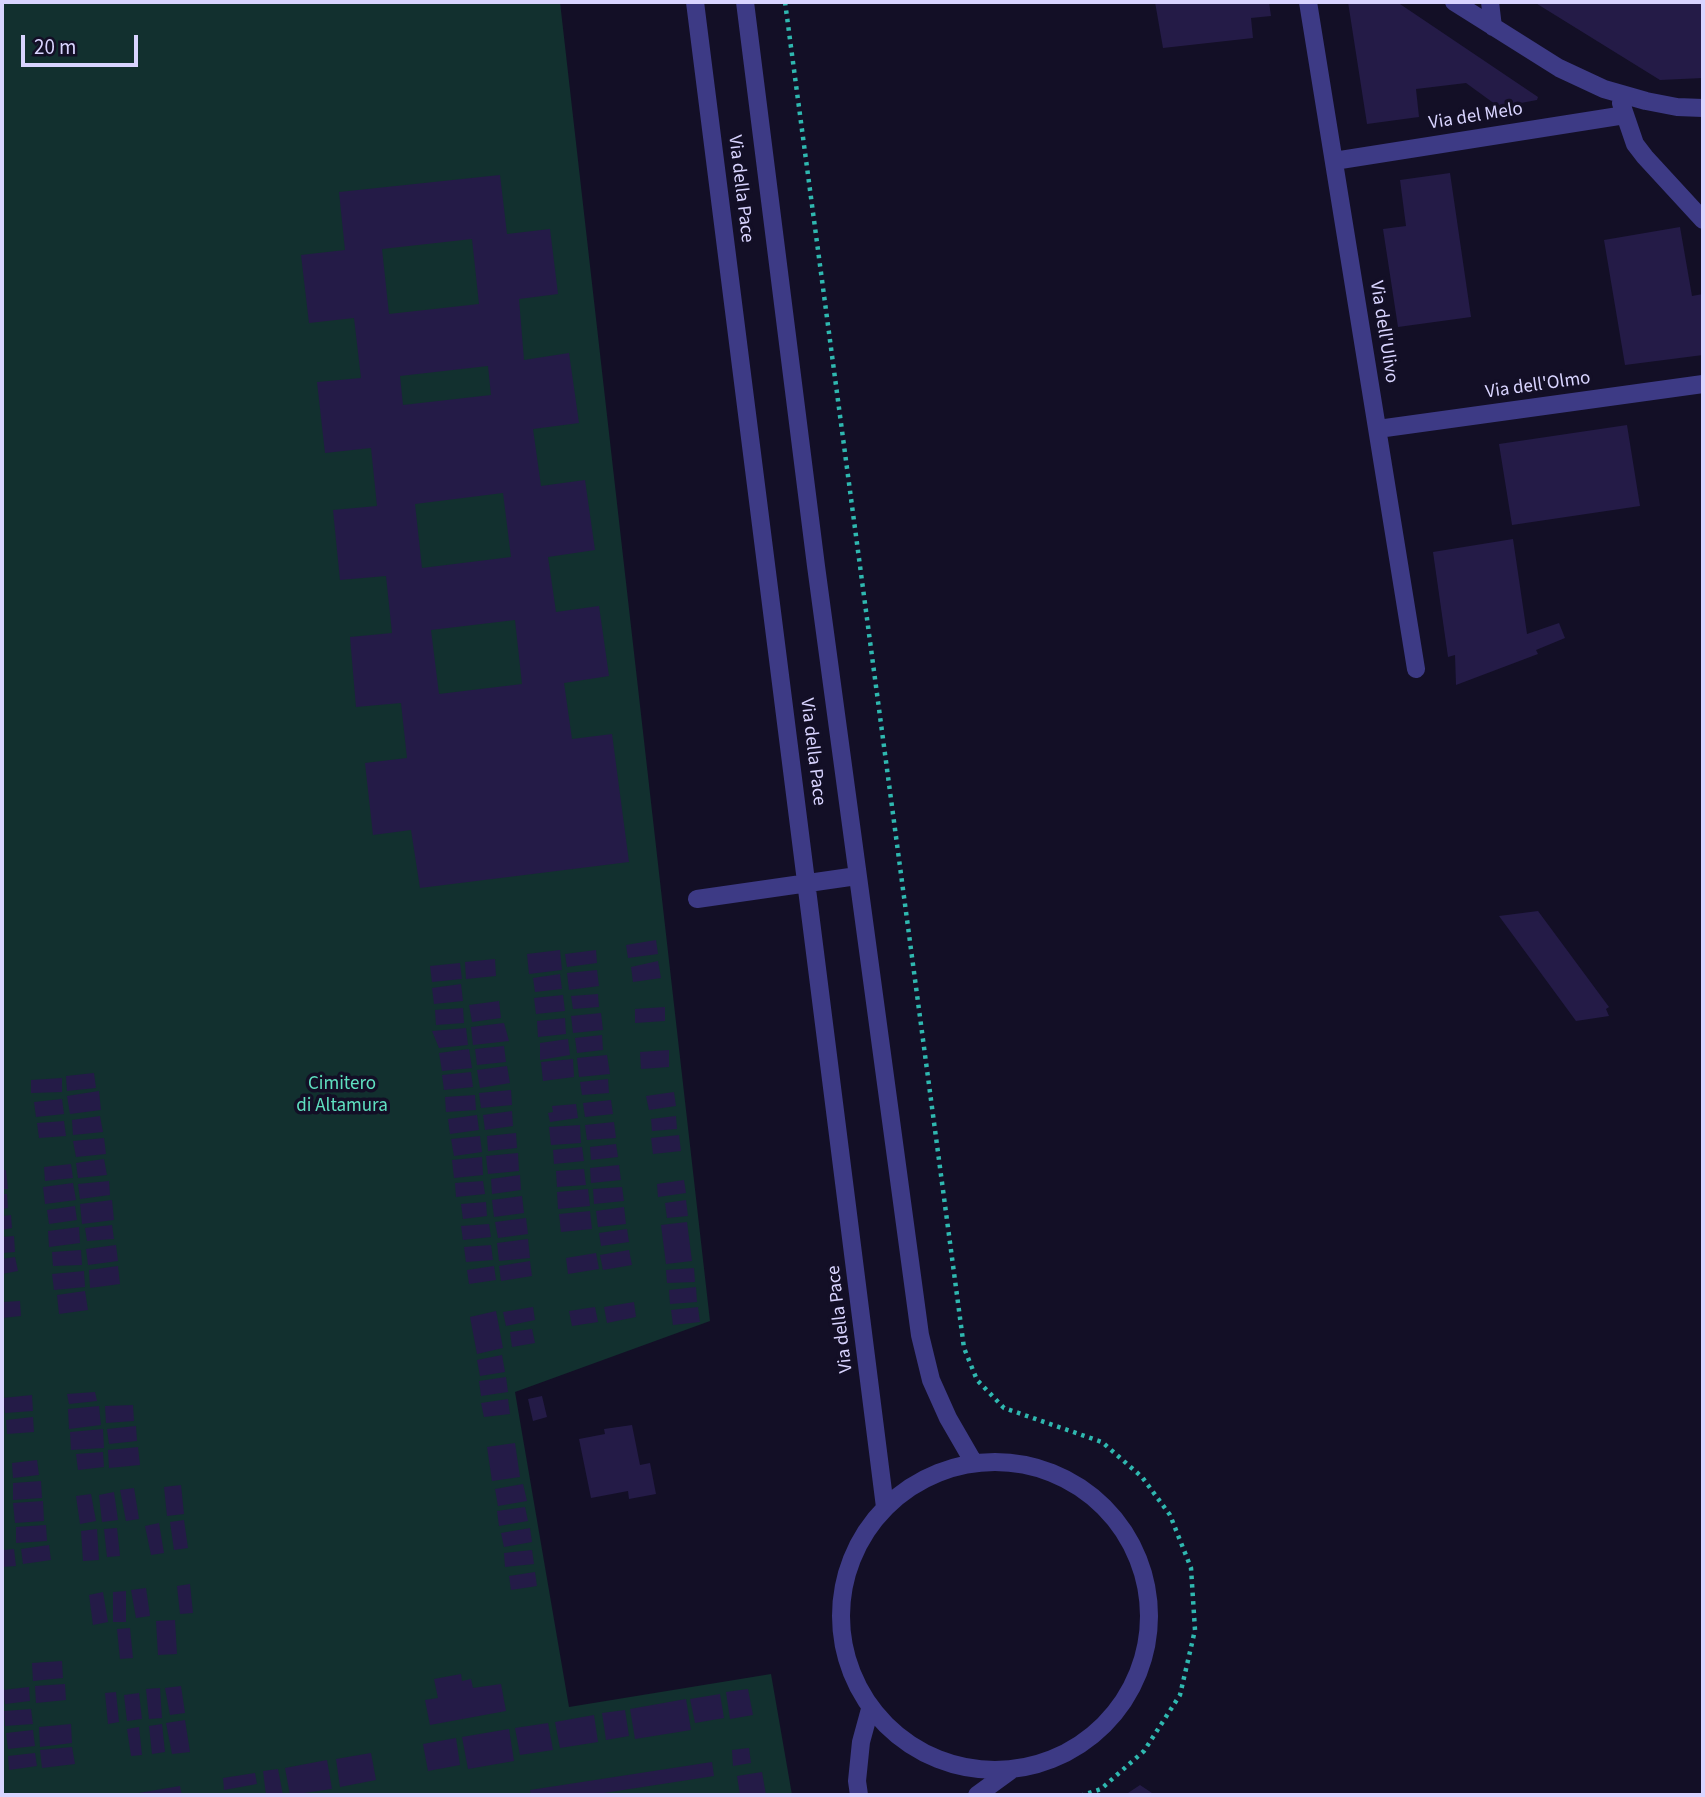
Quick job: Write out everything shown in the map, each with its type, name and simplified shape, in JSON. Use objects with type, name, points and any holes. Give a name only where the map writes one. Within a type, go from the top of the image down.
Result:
[{"type":"street","name":"Via della Pace","points":[[695,2],[885,1507]]},
{"type":"street","name":"Via della Pace","points":[[746,2],[816,566],[920,1335],[931,1380],[948,1418],[974,1462]]},
{"type":"street","name":"Via dell'Ulivo","points":[[1308,2],[1416,669]]},
{"type":"street","points":[[1454,2],[1559,68],[1617,93],[1677,107],[1703,108]]},
{"type":"street","points":[[1490,2],[1493,27]]},
{"type":"street","points":[[1617,93],[1635,144],[1703,220]]},
{"type":"street","name":"Via del Melo","points":[[1334,161],[1625,115]]},
{"type":"street","name":"Via dell'Olmo","points":[[1378,429],[1703,384]]},
{"type":"street","points":[[696,899],[858,876]]},
{"type":"street","points":[[974,1462],[1018,1463],[1061,1476],[1098,1501],[1127,1535],[1144,1576],[1149,1609],[1150,1621],[1142,1665],[1123,1705],[1092,1738],[1054,1761],[1010,1771],[957,1767],[908,1745],[870,1709],[850,1670],[841,1627],[844,1583],[859,1542],[885,1507],[925,1477],[974,1462]]},
{"type":"street","points":[[859,1795],[857,1781],[861,1742],[870,1709]]},
{"type":"street","points":[[977,1795],[1010,1771]]},
{"type":"path","points":[[785,2],[964,1348],[977,1380],[1004,1408],[1102,1442],[1142,1477],[1170,1515],[1191,1568],[1195,1630],[1180,1695],[1144,1751],[1101,1789],[1083,1795]]},
{"type":"green space","name":"Cimitero di Altamura","points":[[2,2],[560,2],[710,1321],[515,1392],[569,1707],[771,1674],[792,1795],[2,1795]]},
{"type":"building","points":[[1155,2],[1269,2],[1271,16],[1251,18],[1253,38],[1163,48]]},
{"type":"building","points":[[1348,2],[1397,2],[1538,97],[1537,100],[1499,107],[1466,83],[1416,89],[1419,117],[1367,124]]},
{"type":"building","points":[[1534,2],[1703,2],[1703,78],[1660,80]]},
{"type":"building","points":[[1450,173],[1471,317],[1398,327],[1383,229],[1406,226],[1400,180]]},
{"type":"building","points":[[500,175],[507,234],[550,229],[558,294],[519,299],[524,360],[569,353],[579,423],[533,429],[541,486],[585,480],[595,550],[548,557],[556,612],[599,606],[609,676],[564,683],[572,739],[612,734],[629,862],[420,888],[411,830],[373,835],[365,763],[407,758],[401,703],[356,707],[350,637],[392,633],[386,576],[340,580],[333,510],[377,506],[371,448],[325,453],[317,382],[361,378],[354,318],[309,323],[301,255],[345,250],[339,192]],"holes":[[[472,239],[479,304],[389,314],[382,249]],[[488,366],[491,395],[403,405],[400,376]],[[503,493],[511,557],[422,568],[415,504]],[[515,620],[522,684],[439,694],[431,630]]]},
{"type":"building","points":[[1680,227],[1692,296],[1703,294],[1703,355],[1625,365],[1604,240]]},
{"type":"building","points":[[1627,425],[1640,506],[1512,525],[1499,444]]},
{"type":"building","points":[[1513,539],[1527,634],[1559,623],[1565,638],[1536,650],[1538,654],[1456,685],[1455,655],[1448,657],[1433,552]]},
{"type":"building","points":[[1538,911],[1609,1007],[1606,1009],[1609,1016],[1576,1021],[1499,916]]},
{"type":"building","points":[[656,940],[658,954],[628,958],[626,945]]},
{"type":"building","points":[[560,950],[562,970],[529,974],[527,954]]},
{"type":"building","points":[[596,950],[597,963],[567,967],[565,954]]},
{"type":"building","points":[[495,959],[496,976],[466,979],[465,962]]},
{"type":"building","points":[[658,961],[661,978],[633,982],[631,967]]},
{"type":"building","points":[[460,963],[462,979],[432,982],[430,966]]},
{"type":"building","points":[[597,970],[599,986],[569,990],[567,973]]},
{"type":"building","points":[[560,974],[562,989],[535,992],[533,978]]},
{"type":"building","points":[[461,984],[463,1001],[434,1004],[432,988]]},
{"type":"building","points":[[598,994],[599,1007],[573,1009],[571,996]]},
{"type":"building","points":[[563,995],[565,1011],[536,1014],[534,998]]},
{"type":"building","points":[[499,1001],[501,1018],[472,1022],[469,1005]]},
{"type":"building","points":[[665,1007],[665,1021],[635,1023],[635,1009]]},
{"type":"building","points":[[463,1008],[464,1023],[436,1025],[435,1010]]},
{"type":"building","points":[[601,1013],[603,1030],[573,1033],[571,1016]]},
{"type":"building","points":[[565,1018],[566,1034],[538,1037],[537,1021]]},
{"type":"building","points":[[504,1023],[509,1041],[473,1045],[471,1027]]},
{"type":"building","points":[[466,1028],[468,1045],[439,1048],[432,1031]]},
{"type":"building","points":[[602,1035],[603,1050],[577,1053],[575,1038]]},
{"type":"building","points":[[568,1039],[570,1055],[540,1060],[540,1043]]},
{"type":"building","points":[[504,1046],[506,1062],[477,1065],[475,1049]]},
{"type":"building","points":[[469,1049],[472,1068],[442,1071],[439,1053]]},
{"type":"building","points":[[669,1050],[669,1067],[641,1069],[640,1052]]},
{"type":"building","points":[[607,1055],[610,1074],[579,1077],[577,1058]]},
{"type":"building","points":[[573,1059],[574,1077],[543,1081],[541,1062]]},
{"type":"building","points":[[507,1066],[510,1083],[480,1088],[477,1070]]},
{"type":"building","points":[[471,1072],[473,1087],[444,1090],[442,1075]]},
{"type":"building","points":[[94,1073],[96,1088],[67,1091],[66,1076]]},
{"type":"building","points":[[62,1078],[62,1092],[31,1093],[31,1080]]},
{"type":"building","points":[[608,1079],[609,1093],[582,1095],[580,1082]]},
{"type":"building","points":[[511,1090],[512,1105],[481,1108],[479,1093]]},
{"type":"building","points":[[99,1091],[101,1110],[70,1114],[67,1096]]},
{"type":"building","points":[[674,1092],[676,1106],[649,1110],[646,1096]]},
{"type":"building","points":[[475,1095],[476,1110],[446,1112],[445,1097]]},
{"type":"building","points":[[62,1099],[64,1114],[36,1117],[34,1102]]},
{"type":"building","points":[[611,1100],[613,1114],[585,1117],[583,1103]]},
{"type":"building","points":[[576,1104],[578,1118],[550,1122],[548,1113],[553,1112],[552,1106]]},
{"type":"building","points":[[512,1111],[513,1126],[485,1130],[483,1115]]},
{"type":"building","points":[[477,1115],[479,1130],[450,1134],[448,1119]]},
{"type":"building","points":[[100,1116],[103,1132],[73,1135],[72,1120]]},
{"type":"building","points":[[676,1116],[677,1129],[652,1131],[651,1119]]},
{"type":"building","points":[[64,1121],[66,1136],[39,1138],[37,1123]]},
{"type":"building","points":[[614,1122],[616,1138],[587,1140],[585,1125]]},
{"type":"building","points":[[580,1125],[581,1143],[551,1145],[549,1127]]},
{"type":"building","points":[[516,1133],[517,1148],[488,1151],[487,1136]]},
{"type":"building","points":[[679,1135],[681,1151],[653,1154],[651,1138]]},
{"type":"building","points":[[480,1136],[482,1152],[454,1156],[451,1139]]},
{"type":"building","points":[[104,1138],[106,1154],[76,1157],[73,1141]]},
{"type":"building","points":[[616,1144],[618,1157],[591,1160],[590,1147]]},
{"type":"building","points":[[582,1147],[584,1161],[554,1164],[553,1150]]},
{"type":"building","points":[[518,1153],[519,1171],[488,1174],[486,1156]]},
{"type":"building","points":[[482,1157],[483,1175],[454,1178],[452,1160]]},
{"type":"building","points":[[104,1159],[107,1175],[78,1178],[76,1163]]},
{"type":"building","points":[[71,1164],[73,1178],[45,1181],[44,1167]]},
{"type":"building","points":[[619,1165],[621,1180],[591,1183],[590,1168]]},
{"type":"building","points":[[584,1169],[586,1185],[557,1187],[556,1171]]},
{"type":"building","points":[[2,1170],[6,1170],[8,1189],[2,1189]]},
{"type":"building","points":[[520,1175],[521,1190],[492,1194],[491,1179]]},
{"type":"building","points":[[684,1180],[686,1193],[658,1197],[657,1184]]},
{"type":"building","points":[[109,1181],[110,1195],[80,1199],[78,1184]]},
{"type":"building","points":[[483,1181],[485,1194],[456,1197],[455,1183]]},
{"type":"building","points":[[73,1183],[76,1200],[45,1204],[43,1187]]},
{"type":"building","points":[[622,1187],[624,1201],[594,1204],[593,1189]]},
{"type":"building","points":[[588,1189],[590,1206],[558,1209],[557,1192]]},
{"type":"building","points":[[2,1194],[7,1194],[8,1208],[2,1209]]},
{"type":"building","points":[[522,1196],[524,1213],[494,1217],[492,1200]]},
{"type":"building","points":[[112,1200],[114,1220],[82,1224],[80,1204]]},
{"type":"building","points":[[686,1200],[688,1216],[667,1218],[665,1203]]},
{"type":"building","points":[[486,1202],[487,1216],[463,1219],[461,1204]]},
{"type":"building","points":[[75,1206],[77,1220],[49,1224],[47,1210]]},
{"type":"building","points":[[624,1207],[626,1224],[598,1227],[596,1211]]},
{"type":"building","points":[[590,1211],[592,1229],[561,1232],[559,1214]]},
{"type":"building","points":[[11,1215],[12,1228],[2,1230],[2,1216]]},
{"type":"building","points":[[526,1218],[528,1234],[498,1238],[495,1222]]},
{"type":"building","points":[[687,1222],[692,1261],[666,1264],[661,1225]]},
{"type":"building","points":[[489,1224],[491,1237],[463,1240],[461,1226]]},
{"type":"building","points":[[112,1225],[114,1239],[87,1241],[85,1228]]},
{"type":"building","points":[[79,1227],[80,1243],[49,1247],[48,1231]]},
{"type":"building","points":[[627,1229],[629,1242],[601,1246],[599,1233]]},
{"type":"building","points":[[14,1236],[15,1252],[2,1253],[2,1237]]},
{"type":"building","points":[[528,1239],[530,1258],[499,1261],[497,1243]]},
{"type":"building","points":[[116,1245],[118,1261],[88,1265],[86,1249]]},
{"type":"building","points":[[491,1245],[493,1260],[466,1262],[464,1247]]},
{"type":"building","points":[[81,1250],[82,1265],[53,1266],[52,1252]]},
{"type":"building","points":[[629,1250],[632,1265],[603,1270],[600,1255]]},
{"type":"building","points":[[596,1253],[599,1269],[568,1274],[566,1258]]},
{"type":"building","points":[[15,1257],[18,1271],[2,1274],[2,1259]]},
{"type":"building","points":[[530,1261],[532,1276],[501,1281],[499,1266]]},
{"type":"building","points":[[118,1266],[120,1284],[90,1288],[89,1270]]},
{"type":"building","points":[[494,1266],[496,1280],[469,1284],[467,1270]]},
{"type":"building","points":[[694,1268],[695,1282],[667,1283],[666,1270]]},
{"type":"building","points":[[84,1271],[85,1287],[54,1290],[52,1274]]},
{"type":"building","points":[[696,1287],[697,1302],[670,1304],[669,1290]]},
{"type":"building","points":[[85,1291],[88,1310],[59,1314],[57,1295]]},
{"type":"building","points":[[20,1301],[21,1316],[2,1318],[2,1302]]},
{"type":"building","points":[[634,1302],[636,1317],[607,1323],[604,1307]]},
{"type":"building","points":[[533,1307],[535,1320],[506,1326],[503,1312]]},
{"type":"building","points":[[595,1307],[598,1322],[572,1326],[569,1311]]},
{"type":"building","points":[[698,1307],[700,1322],[673,1325],[671,1310]]},
{"type":"building","points":[[496,1311],[503,1348],[477,1354],[470,1317]]},
{"type":"building","points":[[532,1329],[535,1343],[512,1347],[510,1332]]},
{"type":"building","points":[[502,1355],[505,1372],[480,1376],[477,1360]]},
{"type":"building","points":[[506,1377],[508,1392],[481,1396],[479,1381]]},
{"type":"building","points":[[95,1392],[97,1401],[69,1404],[67,1394]]},
{"type":"building","points":[[32,1395],[33,1411],[5,1413],[3,1398]]},
{"type":"building","points":[[542,1396],[547,1417],[533,1421],[528,1399]]},
{"type":"building","points":[[508,1399],[510,1414],[484,1417],[481,1403]]},
{"type":"building","points":[[133,1405],[134,1421],[106,1423],[105,1406]]},
{"type":"building","points":[[99,1406],[101,1425],[69,1429],[68,1409]]},
{"type":"building","points":[[33,1417],[34,1432],[7,1434],[6,1420]]},
{"type":"building","points":[[632,1425],[640,1465],[650,1463],[656,1494],[629,1499],[628,1491],[591,1498],[579,1439],[605,1434],[604,1429]]},
{"type":"building","points":[[136,1426],[137,1441],[109,1444],[107,1429]]},
{"type":"building","points":[[103,1429],[104,1448],[71,1450],[70,1432]]},
{"type":"building","points":[[515,1443],[520,1477],[492,1481],[487,1447]]},
{"type":"building","points":[[138,1447],[140,1465],[109,1468],[108,1450]]},
{"type":"building","points":[[103,1452],[104,1467],[78,1470],[76,1454]]},
{"type":"building","points":[[37,1460],[39,1475],[13,1478],[12,1463]]},
{"type":"building","points":[[41,1481],[42,1498],[13,1500],[13,1483]]},
{"type":"building","points":[[523,1484],[527,1501],[498,1506],[495,1489]]},
{"type":"building","points":[[181,1485],[184,1514],[167,1516],[164,1487]]},
{"type":"building","points":[[134,1488],[139,1519],[126,1521],[120,1490]]},
{"type":"building","points":[[114,1492],[118,1520],[102,1522],[99,1495]]},
{"type":"building","points":[[91,1494],[96,1521],[80,1524],[76,1496]]},
{"type":"building","points":[[43,1501],[44,1521],[15,1523],[13,1503]]},
{"type":"building","points":[[525,1507],[528,1521],[499,1526],[497,1511]]},
{"type":"building","points":[[184,1520],[188,1548],[174,1550],[170,1522]]},
{"type":"building","points":[[159,1523],[164,1553],[151,1555],[145,1526]]},
{"type":"building","points":[[46,1525],[47,1541],[16,1543],[16,1527]]},
{"type":"building","points":[[117,1528],[120,1556],[107,1557],[104,1529]]},
{"type":"building","points":[[530,1528],[532,1542],[504,1547],[501,1533]]},
{"type":"building","points":[[97,1529],[99,1560],[83,1561],[81,1531]]},
{"type":"building","points":[[49,1545],[51,1560],[23,1564],[21,1549]]},
{"type":"building","points":[[14,1549],[16,1566],[2,1567],[2,1550]]},
{"type":"building","points":[[532,1550],[534,1564],[505,1567],[504,1553]]},
{"type":"building","points":[[535,1572],[537,1586],[511,1590],[509,1576]]},
{"type":"building","points":[[190,1584],[193,1613],[180,1614],[177,1586]]},
{"type":"building","points":[[146,1588],[150,1616],[136,1618],[131,1590]]},
{"type":"building","points":[[126,1591],[126,1622],[113,1622],[113,1592]]},
{"type":"building","points":[[103,1592],[108,1622],[93,1625],[89,1595]]},
{"type":"building","points":[[175,1620],[177,1654],[158,1655],[156,1621]]},
{"type":"building","points":[[130,1628],[133,1658],[120,1659],[117,1629]]},
{"type":"building","points":[[62,1661],[63,1678],[33,1681],[32,1663]]},
{"type":"building","points":[[461,1674],[462,1681],[471,1679],[473,1688],[501,1684],[506,1711],[430,1725],[425,1700],[438,1698],[434,1679]]},
{"type":"building","points":[[65,1684],[66,1700],[36,1703],[35,1686]]},
{"type":"building","points":[[181,1686],[185,1713],[170,1715],[165,1688]]},
{"type":"building","points":[[29,1687],[30,1701],[5,1704],[3,1690]]},
{"type":"building","points":[[160,1688],[162,1718],[149,1719],[146,1689]]},
{"type":"building","points":[[748,1689],[753,1715],[730,1719],[726,1692]]},
{"type":"building","points":[[116,1692],[119,1722],[108,1724],[105,1693]]},
{"type":"building","points":[[139,1693],[142,1719],[127,1721],[124,1695]]},
{"type":"building","points":[[720,1694],[724,1718],[695,1723],[690,1699]]},
{"type":"building","points":[[686,1699],[691,1730],[635,1739],[630,1709]]},
{"type":"building","points":[[31,1709],[33,1724],[5,1726],[4,1711]]},
{"type":"building","points":[[625,1710],[629,1736],[606,1740],[602,1713]]},
{"type":"building","points":[[594,1715],[598,1742],[560,1748],[555,1722]]},
{"type":"building","points":[[185,1720],[190,1752],[172,1754],[166,1723]]},
{"type":"building","points":[[548,1723],[553,1750],[520,1755],[515,1728]]},
{"type":"building","points":[[71,1724],[72,1743],[40,1747],[39,1727]]},
{"type":"building","points":[[162,1724],[165,1752],[152,1754],[149,1726]]},
{"type":"building","points":[[139,1727],[142,1755],[131,1756],[127,1729]]},
{"type":"building","points":[[509,1729],[514,1761],[468,1769],[462,1737]]},
{"type":"building","points":[[33,1730],[35,1746],[8,1749],[6,1733]]},
{"type":"building","points":[[456,1738],[460,1765],[428,1771],[423,1744]]},
{"type":"building","points":[[72,1747],[75,1764],[42,1768],[40,1750]]},
{"type":"building","points":[[749,1748],[751,1763],[733,1766],[732,1750]]},
{"type":"building","points":[[35,1753],[37,1766],[9,1770],[8,1756]]},
{"type":"building","points":[[371,1753],[376,1780],[340,1787],[336,1759]]},
{"type":"building","points":[[327,1760],[332,1789],[290,1795],[285,1768]]},
{"type":"building","points":[[712,1762],[714,1776],[591,1795],[531,1795],[530,1790]]},
{"type":"building","points":[[278,1769],[283,1795],[266,1795],[263,1771]]},
{"type":"building","points":[[762,1772],[766,1795],[740,1795],[737,1776]]},
{"type":"building","points":[[255,1773],[257,1784],[224,1790],[223,1778]]},
{"type":"building","points":[[1140,1785],[1155,1795],[1125,1795]]},
{"type":"building","points":[[180,1786],[182,1795],[133,1795],[133,1794]]}]
